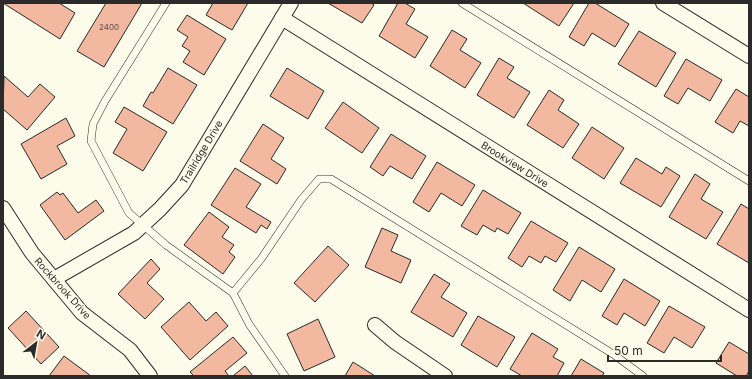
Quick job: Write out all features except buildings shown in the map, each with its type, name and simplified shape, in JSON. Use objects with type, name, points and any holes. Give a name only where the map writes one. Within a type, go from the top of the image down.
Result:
[{"type":"street","name":"Trailridge Drive","points":[[54,280],[134,233],[160,209],[182,185],[292,3]]},
{"type":"street","points":[[663,3],[749,56]]},
{"type":"street","name":"Brookview Drive","points":[[282,18],[749,310]]},
{"type":"street","name":"Rockbrook Drive","points":[[3,208],[32,253],[54,280],[82,312],[130,350],[150,376]]},
{"type":"street","points":[[375,325],[395,342],[445,376]]},
{"type":"lane","points":[[166,3],[93,124],[91,141],[129,213],[166,245],[232,293],[249,324],[285,376]]},
{"type":"lane","points":[[462,3],[749,181]]},
{"type":"lane","points":[[232,293],[262,259],[301,200],[319,179],[332,179],[613,354],[644,376]]}]
